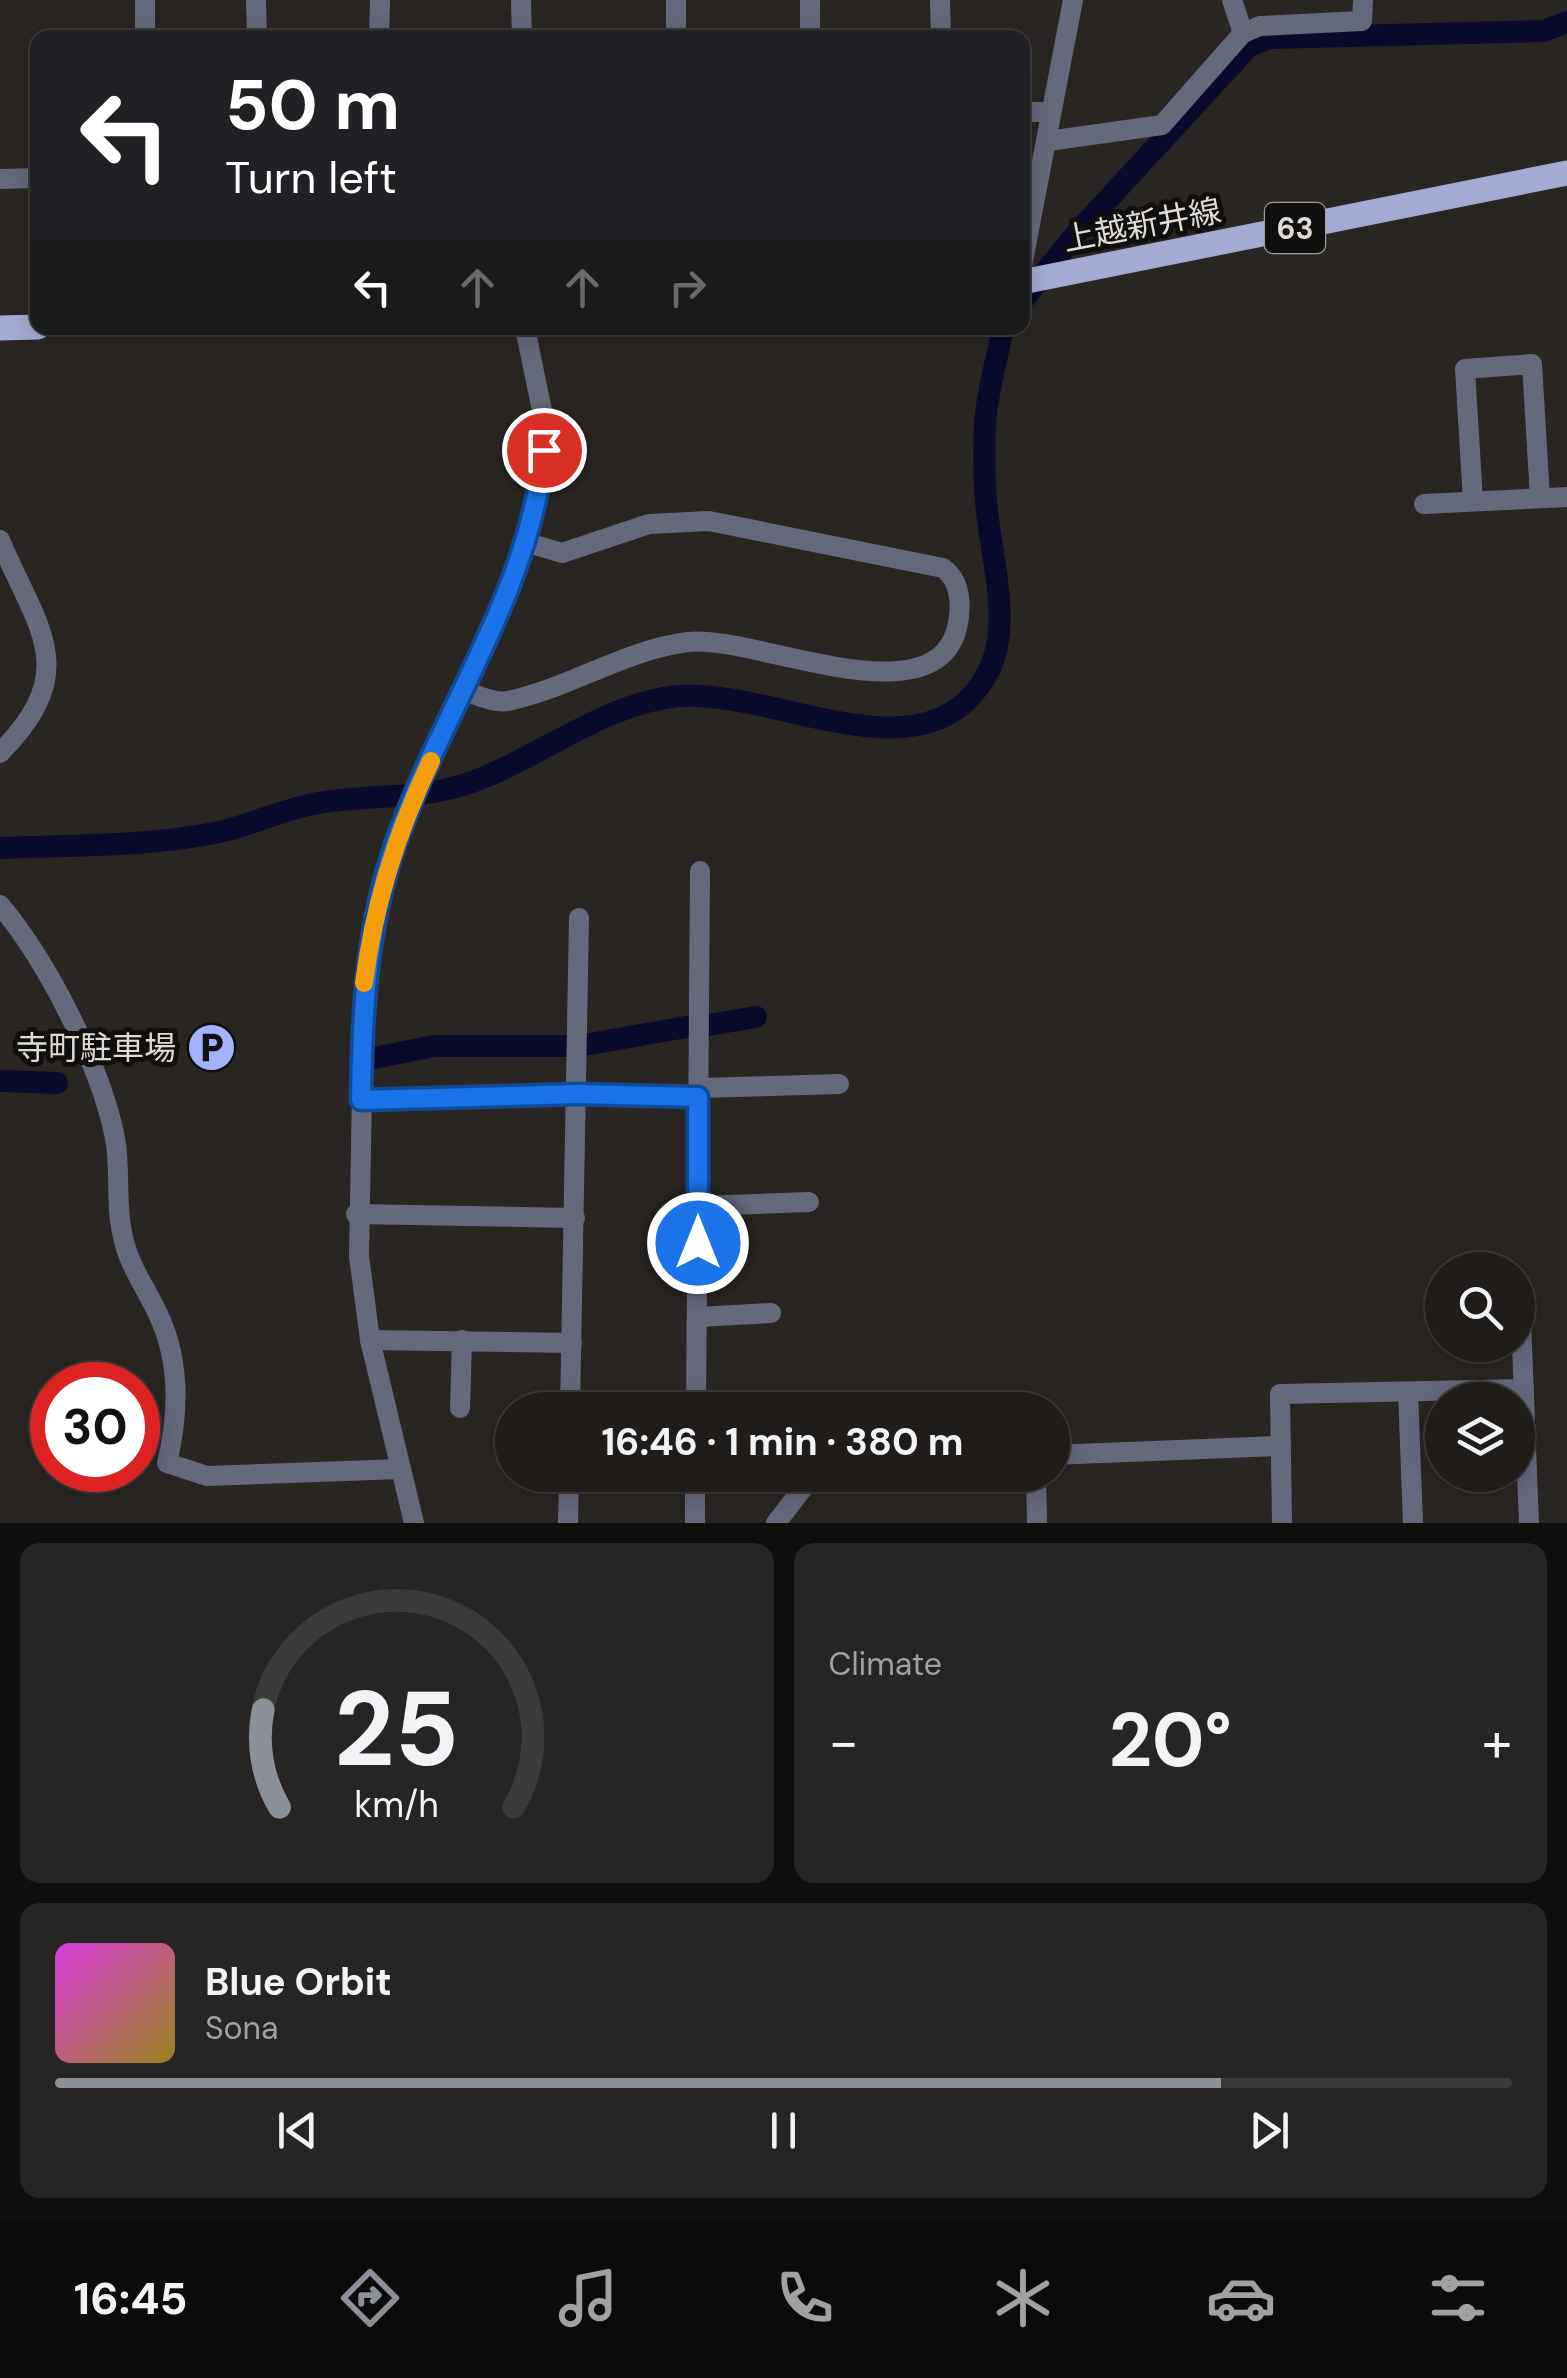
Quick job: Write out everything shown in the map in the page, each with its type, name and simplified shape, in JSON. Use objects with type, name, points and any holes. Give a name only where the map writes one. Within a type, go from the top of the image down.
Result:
[{"type":"main road","name":"上越新井線","points":[[1030,280],[1567,173]]},
{"type":"main road","points":[[0,328],[30,328]]},
{"type":"street","points":[[145,30],[146,0]]},
{"type":"street","points":[[256,0],[257,30]]},
{"type":"street","points":[[380,0],[380,30]]},
{"type":"street","points":[[521,0],[522,30]]},
{"type":"street","points":[[676,0],[676,30]]},
{"type":"street","points":[[810,0],[810,30]]},
{"type":"street","points":[[940,0],[941,30]]},
{"type":"street","points":[[1030,228],[1073,0]]},
{"type":"street","points":[[1232,0],[1242,32]]},
{"type":"street","points":[[1048,141],[1162,124],[1242,32],[1260,26],[1362,21],[1363,0]]},
{"type":"street","points":[[1030,112],[1050,112]]},
{"type":"street","points":[[0,179],[30,178]]},
{"type":"street","points":[[414,1523],[370,1340],[356,1214],[364,983],[378,901],[401,828],[464,691],[525,542],[539,489],[546,425],[527,335]]},
{"type":"street","points":[[1473,501],[1465,369],[1532,364],[1540,498]]},
{"type":"street","points":[[1424,504],[1567,497]]},
{"type":"street","points":[[464,691],[504,703],[622,658],[706,640],[889,674],[929,662],[945,650],[956,634],[960,613],[956,582],[943,568],[710,521],[649,524],[562,553],[525,542]]},
{"type":"street","points":[[0,540],[44,639],[50,672],[28,716],[0,753]]},
{"type":"street","points":[[696,1392],[700,871]]},
{"type":"street","points":[[0,905],[42,962],[108,1111],[118,1164],[122,1234],[130,1262],[168,1337],[175,1367],[176,1426],[166,1463],[222,1476],[401,1469]]},
{"type":"street","points":[[571,1392],[579,918]]},
{"type":"street","points":[[361,1100],[698,1093],[838,1084]]},
{"type":"street","points":[[699,1206],[809,1202]]},
{"type":"street","points":[[356,1214],[575,1218]]},
{"type":"street","points":[[698,1316],[771,1314]]},
{"type":"street","points":[[370,1340],[572,1343]]},
{"type":"street","points":[[460,1408],[462,1340]]},
{"type":"street","points":[[1408,1392],[1413,1523]]},
{"type":"street","points":[[1282,1523],[1280,1394],[1425,1392]]},
{"type":"street","points":[[1070,1454],[1281,1446]]},
{"type":"street","points":[[568,1523],[569,1492]]},
{"type":"street","points":[[695,1492],[695,1523]]},
{"type":"street","points":[[776,1523],[800,1492]]},
{"type":"street","points":[[1036,1492],[1037,1523]]},
{"type":"street","points":[[1528,1492],[1529,1523]]},
{"type":"waterway","points":[[1030,291],[1076,234],[1249,46],[1269,38],[1544,31],[1567,22]]},
{"type":"waterway","points":[[0,848],[110,845],[192,837],[313,804],[445,790],[490,775],[624,709],[680,696],[718,698],[848,724],[890,727],[928,722],[962,705],[988,672],[999,632],[984,443],[1002,335]]},
{"type":"waterway","points":[[703,1026],[756,1017]]},
{"type":"waterway","points":[[584,1045],[692,1026]]},
{"type":"waterway","points":[[369,1059],[434,1046],[570,1046]]},
{"type":"waterway","points":[[0,1081],[57,1083]]},
{"type":"slow traffic","points":[[364,983],[378,901],[401,828],[431,761]]},
{"type":"place","name":"寺町駐車場","points":[[211,1048]]},
{"type":"route","points":[[544,450],[535,507],[515,573],[401,828],[378,901],[364,983],[361,1100],[578,1094],[698,1097],[698,1243]]}]
